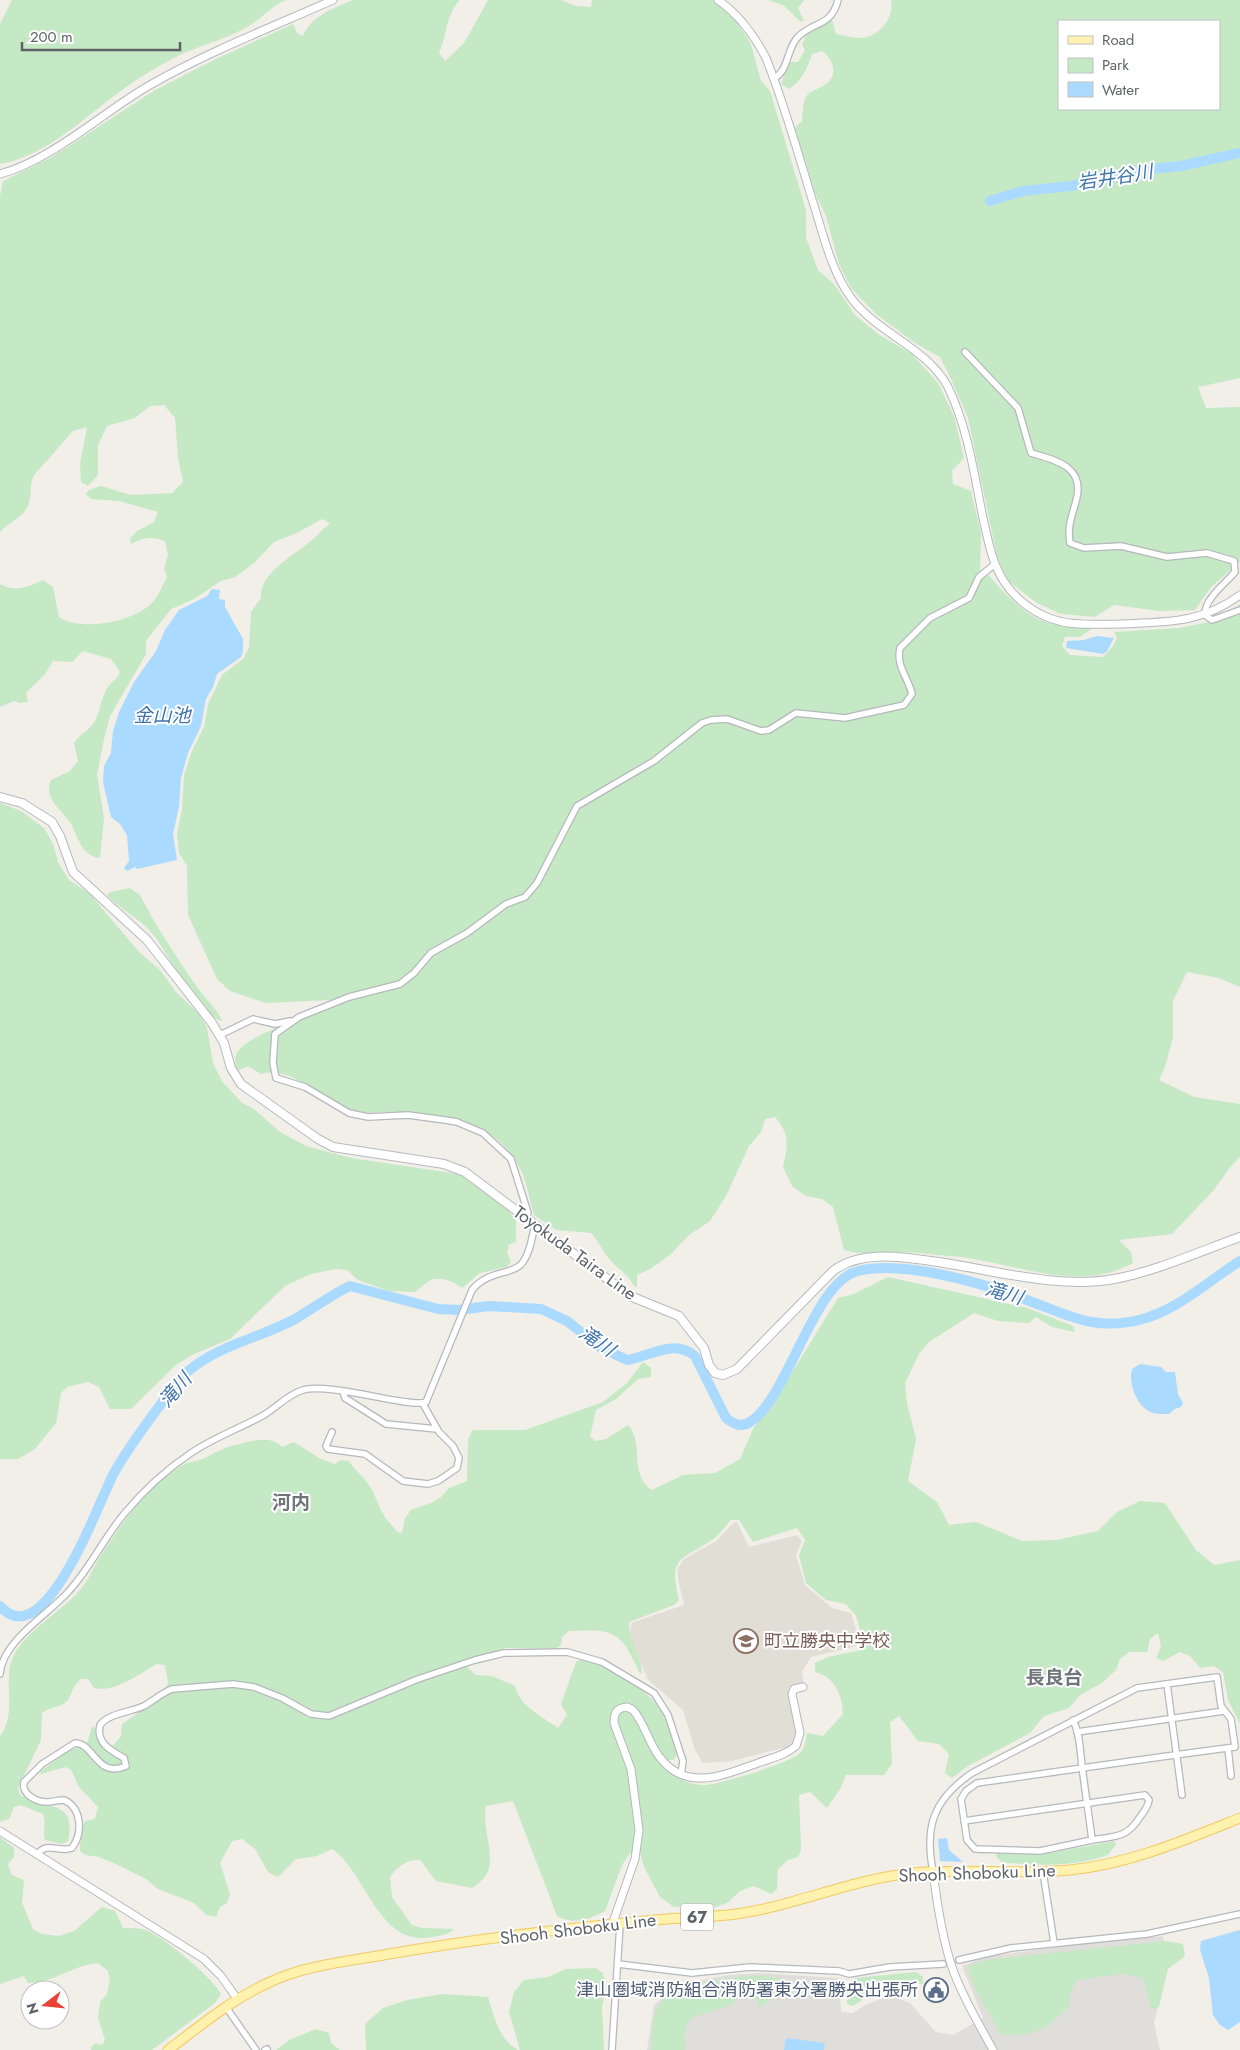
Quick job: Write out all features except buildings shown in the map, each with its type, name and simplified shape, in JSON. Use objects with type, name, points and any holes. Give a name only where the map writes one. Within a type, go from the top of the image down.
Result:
[{"type":"main road","name":"Toyokuda Taira Line","points":[[0,797],[22,803],[52,822],[60,836],[73,872],[78,879],[147,940],[220,1035],[230,1068],[242,1084],[324,1143],[345,1149],[457,1168],[465,1172],[630,1296],[679,1316],[704,1348],[711,1369],[723,1375],[737,1369],[833,1271],[840,1266],[860,1259],[916,1259],[1053,1280],[1100,1281],[1116,1279],[1152,1268],[1240,1237]]},
{"type":"main road","name":"Shooh Shoboku Line","points":[[168,2050],[238,2000],[272,1981],[316,1967],[424,1948],[616,1924],[730,1914],[777,1905],[897,1874],[933,1871],[1043,1872],[1117,1862],[1171,1846],[1240,1818]]},
{"type":"street","points":[[0,174],[40,157],[128,99],[174,73],[333,0]]},
{"type":"street","points":[[718,0],[738,16],[749,28],[766,58],[838,277],[859,309],[925,359],[947,385],[963,424],[995,564],[1005,584],[1024,604],[1058,621],[1091,624],[1164,622],[1206,615],[1240,595]]},
{"type":"street","points":[[774,78],[781,73],[793,43],[798,36],[831,16],[838,0]]},
{"type":"street","points":[[966,352],[1018,408],[1031,453],[1062,462],[1074,476],[1078,485],[1077,499],[1069,522],[1070,543],[1084,548],[1121,546],[1167,557],[1206,552],[1234,561],[1235,572],[1211,598],[1205,610],[1206,615],[1212,620],[1240,610]]},
{"type":"street","points":[[220,1035],[253,1019],[275,1024],[292,1020],[348,998],[400,984],[414,973],[431,953],[475,928],[506,904],[524,897],[537,883],[577,806],[654,761],[702,723],[726,719],[761,731],[769,730],[796,713],[845,718],[904,705],[912,694],[910,684],[899,664],[900,648],[930,618],[970,598],[980,577],[995,564]]},
{"type":"street","points":[[292,1020],[275,1034],[273,1063],[276,1078],[305,1087],[349,1113],[368,1117],[408,1115],[457,1122],[484,1133],[511,1159],[520,1182],[528,1214],[526,1217]]},
{"type":"street","points":[[423,1404],[428,1398],[472,1290],[481,1280],[517,1268],[522,1264],[536,1224]]},
{"type":"street","points":[[0,1674],[1,1664],[17,1640],[68,1593],[124,1514],[144,1492],[191,1453],[262,1416],[299,1391],[310,1388],[423,1404]]},
{"type":"street","points":[[343,1392],[345,1398],[360,1405],[386,1424],[437,1429]]},
{"type":"street","points":[[332,1432],[326,1446],[328,1449],[365,1454],[403,1481],[428,1484],[438,1481],[454,1472],[459,1464],[457,1451],[437,1429],[423,1404]]},
{"type":"street","points":[[38,1854],[44,1848],[49,1847],[65,1850],[72,1848],[79,1820],[78,1814],[74,1807],[64,1800],[47,1802],[26,1794],[23,1787],[24,1782],[42,1764],[75,1743],[85,1746],[97,1762],[105,1767],[115,1769],[126,1766],[124,1758],[104,1744],[98,1732],[100,1725],[107,1718],[144,1706],[164,1692],[172,1689],[233,1684],[254,1687],[282,1698],[311,1714],[329,1716],[418,1679],[475,1660],[504,1654],[567,1652],[602,1662],[646,1686],[654,1693],[668,1715],[683,1761],[681,1774]]},
{"type":"street","points":[[964,1821],[1146,1796],[1149,1800],[1149,1805],[1132,1830],[1116,1836],[1040,1851],[975,1849],[967,1840],[964,1821],[961,1799],[966,1791],[977,1783],[1235,1747],[1231,1719],[1224,1711],[1217,1677],[1137,1688],[972,1773],[948,1792],[940,1802],[931,1826],[930,1848],[941,1921],[953,1970],[963,1994],[994,2050]]},
{"type":"street","points":[[1167,1684],[1182,1795]]},
{"type":"street","points":[[612,2050],[612,2022],[618,1964],[616,1924],[613,1916],[634,1859],[639,1830],[631,1769],[614,1722],[614,1715],[617,1710],[628,1707],[633,1710],[662,1760],[681,1774],[691,1778],[710,1779],[791,1750],[800,1740],[792,1691],[803,1687]]},
{"type":"street","points":[[1077,1732],[1224,1711]]},
{"type":"street","points":[[1073,1720],[1077,1732],[1092,1840]]},
{"type":"street","points":[[1228,1748],[1231,1776]]},
{"type":"street","points":[[0,1831],[204,1959],[222,1976],[238,2000]]},
{"type":"street","points":[[1043,1872],[1054,1943]]},
{"type":"street","points":[[959,1960],[1011,1948],[1148,1934],[1240,1914]]},
{"type":"street","points":[[618,1964],[692,1973],[766,1967],[839,1971],[849,1974],[890,1967],[943,1964]]},
{"type":"street","points":[[226,2007],[256,2050]]},
{"type":"shaded area","name":"町立勝央中学校","points":[[734,1522],[737,1522],[749,1547],[797,1535],[802,1541],[796,1555],[805,1585],[832,1608],[851,1613],[861,1645],[811,1657],[802,1672],[804,1684],[788,1688],[797,1725],[797,1739],[791,1746],[732,1761],[703,1763],[695,1750],[683,1710],[648,1680],[630,1637],[631,1623],[684,1605],[678,1579],[678,1568],[684,1559],[716,1541]]},
{"type":"shaded area","points":[[1163,1936],[1168,1966],[1154,2023],[1160,2050],[647,2050],[654,2005],[668,1993],[690,1982],[730,1975],[760,1973],[839,1978],[841,2012],[853,2013],[867,2004],[883,1998],[897,1998],[910,2003],[936,2032],[953,2035],[983,2018],[962,1966],[985,1957],[1078,1944]]},
{"type":"green space","points":[[12,0],[286,0],[276,5],[244,29],[182,54],[150,72],[116,94],[53,142],[19,159],[0,164],[0,24]]},
{"type":"green space","points":[[353,0],[460,0],[449,19],[439,53],[445,61],[464,43],[488,0],[561,0],[576,6],[591,7],[592,0],[713,0],[734,18],[751,44],[761,81],[770,91],[806,210],[806,238],[818,270],[834,284],[855,315],[878,334],[912,354],[938,383],[954,416],[964,458],[952,471],[953,484],[971,491],[981,533],[980,570],[1034,617],[1053,624],[1091,629],[1080,637],[1065,637],[1062,646],[1070,655],[1103,657],[1113,646],[1117,638],[1114,632],[1179,628],[1219,620],[1240,604],[1240,987],[1219,978],[1187,972],[1173,1001],[1173,1037],[1165,1067],[1159,1080],[1194,1097],[1240,1104],[1240,1157],[1213,1191],[1172,1234],[1119,1240],[1131,1252],[1133,1263],[1111,1272],[1089,1276],[1066,1276],[950,1256],[907,1252],[865,1254],[844,1250],[833,1207],[822,1199],[806,1196],[792,1186],[783,1167],[787,1147],[785,1135],[775,1117],[765,1119],[761,1132],[749,1146],[726,1196],[710,1221],[689,1235],[670,1255],[650,1269],[637,1275],[637,1287],[610,1260],[591,1233],[556,1230],[534,1215],[523,1175],[513,1157],[502,1143],[488,1133],[455,1119],[437,1116],[418,1113],[362,1113],[350,1111],[328,1100],[296,1079],[285,1075],[261,1074],[248,1066],[237,1071],[235,1059],[239,1051],[247,1043],[273,1029],[324,1010],[330,1000],[266,1003],[230,991],[217,979],[188,915],[187,866],[179,853],[177,834],[182,809],[184,775],[192,751],[204,727],[208,704],[222,675],[243,659],[249,648],[251,612],[261,598],[265,581],[277,567],[310,542],[330,523],[322,519],[297,533],[274,542],[254,563],[235,577],[221,581],[194,599],[171,609],[146,641],[146,654],[110,716],[104,739],[97,775],[104,818],[100,858],[88,854],[84,850],[71,824],[51,799],[49,787],[51,780],[70,771],[78,761],[74,743],[93,724],[98,715],[105,691],[120,672],[111,659],[83,651],[72,662],[53,661],[45,674],[26,693],[28,702],[20,703],[14,701],[0,707],[0,584],[17,589],[43,580],[53,587],[59,617],[80,624],[106,623],[132,616],[154,601],[167,577],[164,569],[168,555],[165,541],[148,538],[131,544],[130,539],[137,531],[154,522],[158,512],[119,501],[91,499],[86,494],[89,490],[101,486],[131,495],[172,493],[183,482],[178,458],[175,418],[164,405],[150,406],[135,418],[107,426],[98,445],[98,475],[88,486],[81,482],[80,464],[87,427],[73,431],[34,475],[27,508],[0,532],[0,196],[3,181],[52,157],[155,90],[216,59],[293,24],[297,33],[303,36],[317,18]]},
{"type":"green space","points":[[767,0],[804,0],[798,8],[804,21],[800,21],[783,5]]},
{"type":"green space","points":[[891,0],[1240,0],[1240,378],[1198,387],[1206,408],[1240,407],[1240,562],[1211,587],[1195,610],[1160,611],[1114,605],[1095,617],[1061,614],[1037,603],[1008,581],[997,556],[968,418],[940,357],[915,343],[876,314],[851,288],[839,264],[826,216],[815,193],[795,128],[802,121],[804,104],[808,94],[830,80],[833,71],[832,62],[822,51],[812,54],[806,69],[797,82],[789,89],[781,84],[789,62],[798,62],[805,50],[802,45],[806,35],[832,20],[836,34],[857,38],[867,37],[873,35],[884,26],[890,14]]},
{"type":"green space","points":[[0,803],[21,811],[44,828],[53,844],[58,862],[69,880],[90,894],[139,952],[160,970],[176,992],[198,1013],[207,1027],[213,1063],[222,1081],[241,1102],[255,1110],[280,1132],[306,1146],[351,1158],[458,1174],[482,1188],[510,1212],[516,1221],[516,1242],[509,1244],[507,1253],[511,1262],[507,1267],[480,1273],[462,1288],[447,1280],[435,1279],[429,1281],[415,1292],[389,1291],[358,1280],[347,1270],[336,1269],[311,1274],[285,1286],[230,1339],[194,1354],[176,1365],[131,1409],[110,1409],[99,1387],[88,1382],[67,1387],[61,1393],[56,1423],[35,1449],[18,1459],[0,1459]]},
{"type":"green space","points":[[130,888],[140,895],[173,951],[222,1021],[203,1008],[194,997],[150,931],[107,895],[111,892]]},
{"type":"green space","points":[[888,1277],[1027,1308],[1073,1326],[1075,1332],[1052,1327],[1036,1317],[1029,1323],[998,1321],[974,1313],[929,1342],[919,1354],[905,1383],[907,1403],[916,1439],[908,1481],[937,1502],[949,1525],[976,1522],[1022,1541],[1057,1540],[1098,1531],[1117,1512],[1140,1501],[1165,1503],[1196,1550],[1214,1565],[1240,1560],[1240,1724],[1228,1700],[1223,1672],[1214,1666],[1200,1668],[1190,1656],[1180,1652],[1163,1661],[1156,1658],[1161,1646],[1158,1633],[1150,1639],[1147,1652],[1129,1652],[1120,1659],[1116,1670],[1102,1683],[1080,1695],[1069,1708],[1044,1716],[1030,1733],[968,1766],[952,1778],[945,1773],[949,1754],[939,1744],[918,1741],[899,1716],[890,1722],[892,1764],[884,1775],[846,1775],[840,1789],[827,1808],[810,1792],[799,1795],[801,1850],[798,1857],[788,1860],[778,1869],[777,1889],[771,1894],[754,1886],[740,1891],[727,1903],[716,1907],[674,1907],[660,1897],[644,1867],[640,1853],[630,1853],[622,1865],[605,1911],[581,1920],[563,1919],[557,1916],[513,1801],[486,1806],[485,1823],[490,1851],[489,1868],[485,1877],[472,1888],[436,1881],[420,1860],[403,1864],[390,1877],[392,1897],[412,1925],[422,1928],[454,1929],[447,1934],[433,1937],[414,1937],[399,1931],[386,1921],[344,1860],[332,1849],[317,1856],[296,1859],[278,1877],[268,1872],[255,1849],[242,1839],[232,1841],[220,1863],[230,1894],[227,1903],[220,1907],[216,1917],[206,1915],[194,1903],[158,1889],[146,1879],[118,1865],[99,1857],[85,1855],[80,1851],[81,1830],[85,1821],[95,1819],[98,1807],[79,1787],[71,1770],[65,1767],[41,1774],[40,1772],[68,1751],[87,1744],[92,1726],[95,1728],[97,1738],[102,1745],[114,1745],[121,1736],[122,1724],[160,1698],[168,1683],[165,1665],[157,1664],[127,1682],[110,1688],[94,1688],[88,1679],[81,1679],[65,1703],[42,1713],[41,1740],[18,1788],[20,1795],[58,1808],[64,1812],[68,1818],[70,1828],[68,1841],[62,1844],[45,1840],[45,1820],[43,1814],[21,1805],[14,1807],[9,1819],[0,1822],[0,1736],[8,1716],[9,1673],[15,1653],[37,1628],[80,1590],[130,1514],[151,1490],[175,1470],[187,1463],[203,1459],[217,1451],[257,1440],[273,1441],[282,1447],[294,1442],[319,1458],[335,1464],[341,1460],[349,1461],[370,1486],[386,1519],[397,1532],[402,1533],[405,1518],[411,1510],[431,1503],[440,1498],[449,1488],[467,1481],[468,1439],[473,1430],[525,1430],[603,1402],[627,1383],[643,1362],[651,1368],[651,1377],[638,1379],[616,1399],[596,1410],[590,1437],[596,1441],[606,1439],[628,1425],[636,1440],[638,1467],[641,1476],[652,1490],[683,1475],[715,1473],[740,1459],[754,1427],[772,1405],[838,1298],[854,1294]],"holes":[[[731,1520],[739,1520],[753,1542],[797,1528],[805,1540],[799,1555],[806,1583],[826,1600],[846,1604],[856,1616],[866,1649],[828,1657],[815,1663],[815,1672],[828,1678],[836,1687],[841,1700],[843,1714],[823,1736],[807,1733],[803,1749],[793,1758],[722,1782],[703,1785],[687,1782],[677,1778],[664,1768],[667,1760],[673,1760],[676,1757],[676,1752],[661,1711],[646,1693],[614,1671],[580,1659],[576,1662],[561,1704],[567,1715],[558,1728],[526,1705],[517,1693],[515,1686],[492,1676],[476,1675],[468,1668],[468,1660],[506,1648],[555,1649],[561,1645],[562,1637],[569,1631],[596,1631],[606,1632],[621,1640],[633,1658],[639,1672],[642,1674],[640,1661],[631,1637],[629,1622],[674,1605],[679,1600],[675,1575],[676,1567],[680,1561],[715,1538]]]},
{"type":"green space","points":[[0,1837],[14,1848],[14,1857],[8,1864],[12,1875],[24,1880],[22,1903],[33,1929],[42,1934],[59,1936],[74,1931],[102,1907],[115,1911],[123,1928],[143,1929],[162,1939],[208,1978],[221,1994],[215,2003],[152,2050],[91,2050],[91,2047],[96,2043],[102,2045],[105,2040],[98,2018],[100,2002],[107,1994],[110,1981],[108,1971],[98,1963],[89,1964],[46,1980],[26,1980],[24,1976],[0,1984]]},
{"type":"green space","points":[[1114,1841],[1116,1844],[1108,1855],[1068,1864],[1041,1865],[1001,1862],[996,1856],[997,1853],[1027,1855],[1051,1853]]},
{"type":"green space","points":[[1166,1941],[1183,1944],[1185,1956],[1168,1969],[1159,2007],[1151,2009],[1143,1978],[1124,1974],[1077,1980],[1070,1993],[1069,2007],[1046,2026],[1031,2033],[1001,2035],[976,1991],[967,1967],[986,1960]]},
{"type":"green space","points":[[595,1968],[603,1973],[606,1987],[602,2007],[604,2050],[520,2050],[509,2012],[514,1992],[524,1980],[548,1977],[566,1969]]},
{"type":"green space","points":[[916,1972],[923,1977],[923,1984],[901,1982],[881,1988],[853,2006],[847,2004],[847,1986],[855,1978]]},
{"type":"green space","points":[[755,1975],[785,1979],[775,1997],[760,2007],[755,1996],[741,1996],[730,2005],[691,2018],[687,2024],[684,2039],[685,2050],[651,2050],[652,2026],[655,2014],[660,2004],[668,1996],[679,1990],[704,1982]]},
{"type":"green space","points":[[442,1994],[488,1997],[502,2034],[518,2050],[366,2050],[365,2024],[383,2008],[407,2000]]},
{"type":"green space","points":[[316,2029],[329,2033],[331,2043],[340,2050],[276,2050],[289,2040]]},
{"type":"water","name":"金山池","points":[[212,589],[220,590],[219,599],[225,600],[225,607],[243,639],[243,651],[241,657],[217,674],[213,687],[206,699],[201,726],[188,753],[181,778],[179,807],[173,834],[177,860],[137,869],[135,867],[127,871],[124,868],[129,861],[127,835],[120,824],[111,817],[103,782],[104,766],[111,753],[113,731],[119,712],[134,682],[156,651],[165,630],[179,610],[207,596]]},
{"type":"water","points":[[1097,636],[1114,638],[1107,651],[1103,654],[1066,648],[1067,641],[1084,640]]},
{"type":"water","points":[[1140,1364],[1161,1367],[1166,1372],[1175,1372],[1178,1394],[1183,1403],[1181,1407],[1169,1414],[1163,1414],[1153,1413],[1142,1406],[1138,1401],[1131,1381],[1132,1369]]},
{"type":"water","points":[[947,1838],[949,1850],[963,1862],[940,1861],[938,1839]]},
{"type":"water","points":[[1240,1930],[1240,2022],[1228,2030],[1220,2025],[1213,2015],[1209,1978],[1200,1950],[1201,1941]]},
{"type":"water","points":[[786,2038],[825,2043],[824,2050],[784,2050]]},
{"type":"waterway","name":"岩井谷川","points":[[990,201],[1023,191],[1071,186],[1240,153]]},
{"type":"waterway","name":"滝川","points":[[0,1606],[17,1616],[35,1611],[52,1593],[69,1568],[84,1540],[119,1464],[148,1421],[187,1372],[226,1348],[282,1326],[350,1286],[438,1309],[459,1310],[489,1306],[541,1309],[567,1321],[600,1347],[627,1360],[661,1350],[678,1349],[687,1351],[695,1356],[726,1418],[740,1425],[747,1424],[764,1409],[777,1389],[814,1317],[828,1296],[842,1280],[858,1271],[877,1268],[898,1268],[943,1275],[1009,1293],[1081,1320],[1108,1324],[1139,1320],[1166,1310],[1192,1295],[1240,1261]]},
{"type":"place","name":"町立勝央中学校","points":[[746,1641]]},
{"type":"place","name":"津山圏域消防組合消防署東分署勝央出張所","points":[[936,1990]]},
{"type":"district","name":"河内","points":[[291,1502]]},
{"type":"district","name":"長良台","points":[[1054,1677]]}]
